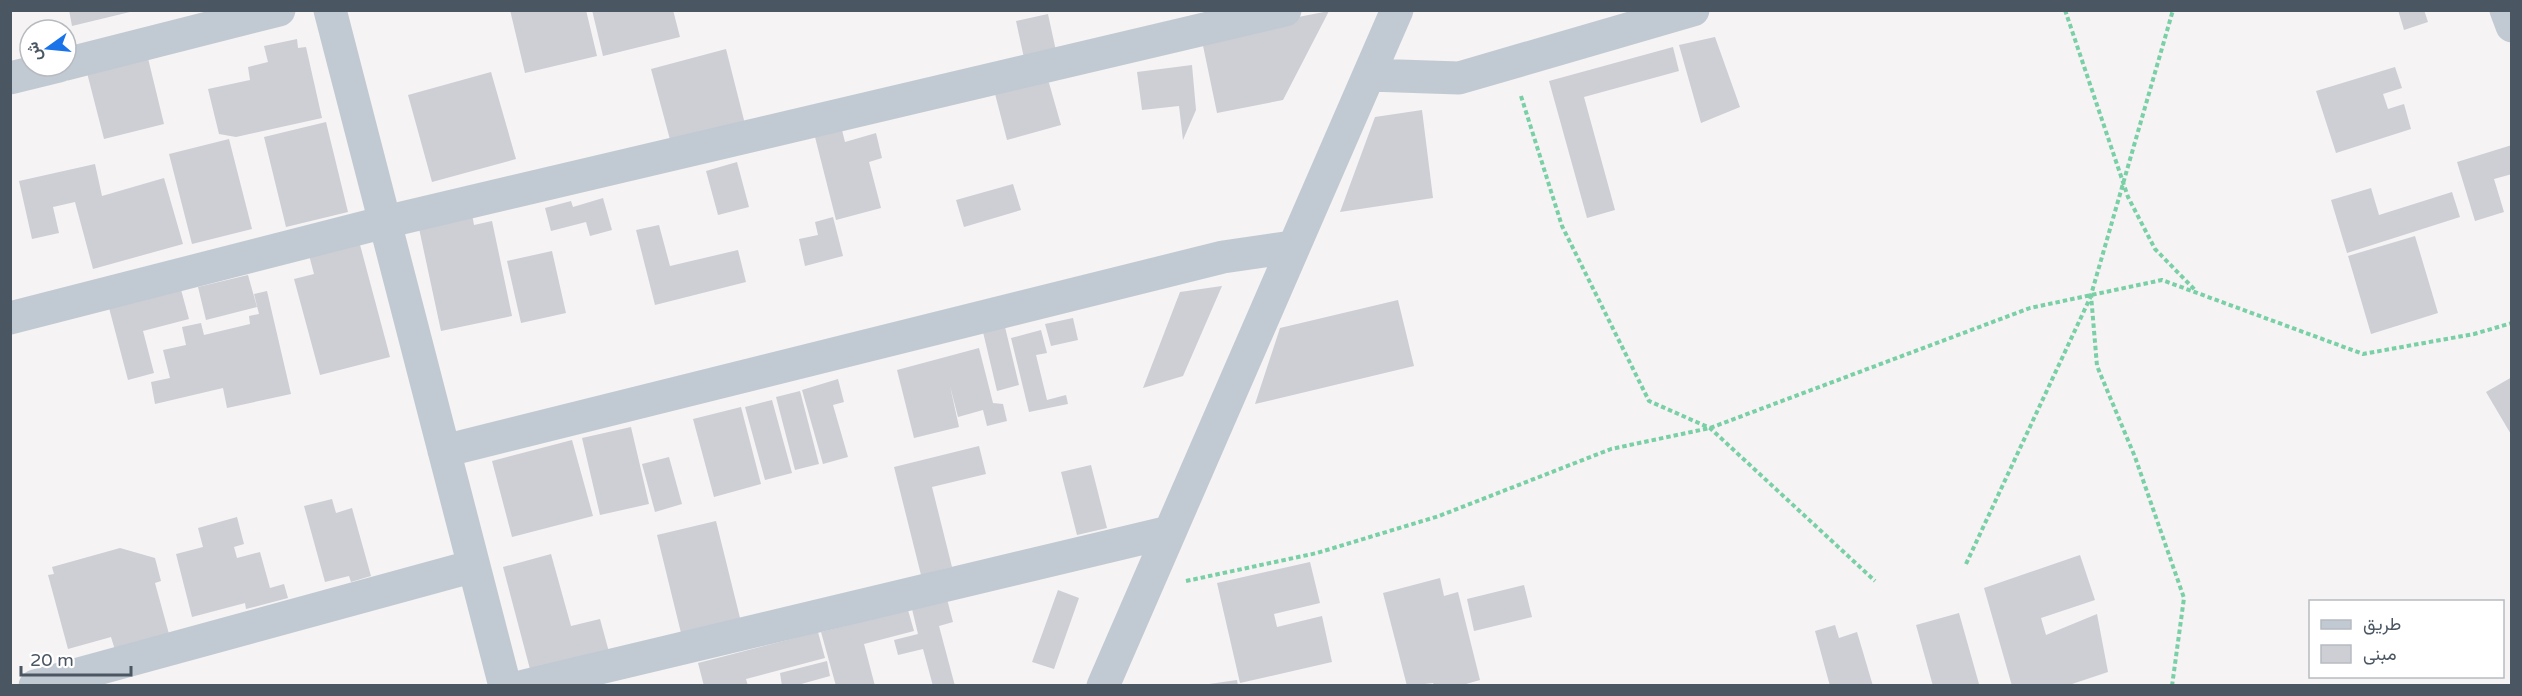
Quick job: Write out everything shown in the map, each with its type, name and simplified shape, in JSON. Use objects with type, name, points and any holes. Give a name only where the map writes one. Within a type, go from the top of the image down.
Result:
[{"type":"street","points":[[78,61],[279,10]]},
{"type":"street","points":[[330,10],[505,686]]},
{"type":"street","points":[[10,318],[385,222],[1285,10]]},
{"type":"street","points":[[1103,686],[1292,246],[1397,10]]},
{"type":"street","points":[[1369,75],[1459,78],[1693,10]]},
{"type":"street","points":[[2506,10],[2511,26]]},
{"type":"street","points":[[444,452],[1223,257],[1292,246]]},
{"type":"street","points":[[524,686],[1169,532]]},
{"type":"street","points":[[35,686],[474,566]]},
{"type":"path","points":[[2065,10],[2128,197],[2155,249],[2199,293]]},
{"type":"path","points":[[1966,564],[2091,295],[2173,10]]},
{"type":"path","points":[[1511,63],[1562,226],[1649,401],[1710,428],[1875,581]]},
{"type":"path","points":[[1144,590],[1317,553],[1439,516],[1611,449],[1710,428],[2030,308],[2162,280],[2363,354],[2474,334],[2511,323]]},
{"type":"path","points":[[2091,295],[2097,366],[2135,457],[2184,598],[2172,686]]},
{"type":"building","points":[[69,10],[134,10],[78,25],[78,18],[70,18]]},
{"type":"building","points":[[510,10],[586,10],[597,56],[525,73]]},
{"type":"building","points":[[592,10],[673,10],[680,37],[603,56]]},
{"type":"building","points":[[2398,10],[2424,10],[2428,22],[2404,30]]},
{"type":"building","points":[[1329,11],[1283,100],[1217,113],[1201,36]]},
{"type":"building","points":[[1048,14],[1056,51],[1024,58],[1016,21]]},
{"type":"building","points":[[1715,37],[1740,107],[1701,123],[1679,45]]},
{"type":"building","points":[[297,39],[298,48],[306,47],[322,118],[236,137],[219,134],[208,89],[250,80],[248,67],[268,62],[264,46]]},
{"type":"building","points":[[1673,47],[1679,71],[1584,97],[1615,210],[1587,218],[1549,81]]},
{"type":"building","points":[[726,49],[746,128],[672,147],[651,69]]},
{"type":"building","points":[[146,50],[164,124],[104,139],[85,65]]},
{"type":"building","points":[[1192,65],[1196,110],[1183,140],[1179,106],[1142,110],[1137,72]]},
{"type":"building","points":[[2395,67],[2402,88],[2383,94],[2388,109],[2404,104],[2411,129],[2336,153],[2316,91]]},
{"type":"building","points":[[491,72],[516,159],[432,182],[408,95]]},
{"type":"building","points":[[1047,76],[1061,125],[1007,140],[994,90]]},
{"type":"building","points":[[1422,110],[1433,198],[1340,212],[1375,117]]},
{"type":"building","points":[[326,122],[348,212],[286,227],[264,137]]},
{"type":"building","points":[[842,130],[845,142],[876,133],[882,158],[869,162],[881,208],[836,220],[815,137]]},
{"type":"building","points":[[229,139],[252,229],[192,244],[169,154]]},
{"type":"building","points":[[2512,145],[2512,174],[2494,179],[2504,212],[2475,221],[2457,162]]},
{"type":"building","points":[[737,162],[749,207],[718,215],[706,171]]},
{"type":"building","points":[[95,164],[102,196],[164,178],[183,244],[93,269],[75,202],[53,207],[59,233],[32,239],[19,181]]},
{"type":"building","points":[[1013,184],[1021,210],[964,227],[956,200]]},
{"type":"building","points":[[2371,188],[2379,215],[2452,192],[2460,217],[2347,253],[2331,200]]},
{"type":"building","points":[[603,198],[612,230],[590,236],[586,222],[551,231],[545,208],[571,201],[573,207]]},
{"type":"building","points":[[471,208],[474,225],[492,221],[512,316],[441,331],[417,219]]},
{"type":"building","points":[[833,217],[843,256],[805,266],[799,239],[818,235],[815,222]]},
{"type":"building","points":[[659,225],[670,266],[738,250],[746,282],[655,305],[636,230]]},
{"type":"building","points":[[2415,236],[2438,313],[2371,334],[2348,256]]},
{"type":"building","points":[[359,241],[390,357],[320,375],[294,279],[314,274],[309,255]]},
{"type":"building","points":[[552,251],[566,313],[521,323],[507,261]]},
{"type":"building","points":[[248,275],[257,307],[206,320],[198,287]]},
{"type":"building","points":[[180,286],[189,319],[143,331],[154,373],[128,380],[108,304]]},
{"type":"building","points":[[1222,286],[1183,376],[1143,388],[1180,292]]},
{"type":"building","points":[[267,291],[291,394],[227,408],[223,388],[155,404],[151,382],[170,378],[163,350],[186,345],[182,327],[201,323],[204,335],[250,324],[249,316],[259,314],[254,294]]},
{"type":"building","points":[[1398,300],[1414,366],[1255,404],[1280,328]]},
{"type":"building","points":[[1073,318],[1078,340],[1051,346],[1045,324]]},
{"type":"building","points":[[1005,327],[1019,385],[997,391],[983,332]]},
{"type":"building","points":[[1041,330],[1047,353],[1036,355],[1047,400],[1066,395],[1068,404],[1029,412],[1011,338]]},
{"type":"building","points":[[979,348],[993,403],[1003,404],[1007,421],[987,426],[983,410],[958,417],[950,386],[959,427],[914,438],[897,370]]},
{"type":"building","points":[[2512,377],[2512,436],[2486,392]]},
{"type":"building","points":[[838,379],[844,402],[833,405],[848,457],[823,464],[802,390]]},
{"type":"building","points":[[800,391],[819,464],[795,470],[776,397]]},
{"type":"building","points":[[772,400],[792,473],[765,480],[745,407]]},
{"type":"building","points":[[741,407],[761,484],[714,497],[693,419]]},
{"type":"building","points":[[631,427],[649,504],[600,515],[582,438]]},
{"type":"building","points":[[572,440],[593,516],[512,537],[492,461]]},
{"type":"building","points":[[979,446],[986,474],[932,487],[952,567],[921,575],[894,467]]},
{"type":"building","points":[[669,457],[682,504],[655,512],[642,464]]},
{"type":"building","points":[[1091,465],[1107,528],[1077,535],[1061,472]]},
{"type":"building","points":[[332,499],[336,513],[352,508],[371,576],[351,582],[349,576],[325,582],[304,506]]},
{"type":"building","points":[[237,517],[244,544],[234,547],[237,558],[260,552],[270,588],[284,584],[288,598],[246,609],[245,603],[192,617],[176,554],[203,547],[198,528]]},
{"type":"building","points":[[716,521],[741,622],[682,637],[657,535]]},
{"type":"building","points":[[120,548],[155,558],[161,581],[155,583],[169,634],[115,650],[111,637],[68,649],[48,575],[54,574],[52,567]]},
{"type":"building","points":[[551,554],[571,626],[600,619],[609,652],[531,673],[503,567]]},
{"type":"building","points":[[2080,555],[2095,600],[2041,618],[2046,635],[2097,614],[2108,672],[2066,686],[2012,686],[1984,588]]},
{"type":"building","points":[[1310,562],[1320,603],[1274,614],[1277,627],[1322,616],[1332,662],[1240,683],[1217,583]]},
{"type":"building","points":[[1440,578],[1444,596],[1458,592],[1480,680],[1459,686],[1435,686],[1433,683],[1407,686],[1383,593]]},
{"type":"building","points":[[1524,585],[1532,617],[1474,631],[1467,599]]},
{"type":"building","points":[[1058,590],[1079,598],[1054,669],[1032,662]]},
{"type":"building","points":[[947,599],[953,622],[939,626],[955,686],[933,686],[923,649],[898,655],[894,640],[918,634],[912,609]]},
{"type":"building","points":[[908,610],[914,631],[864,644],[875,686],[836,686],[821,632]]},
{"type":"building","points":[[1959,613],[1979,684],[1933,686],[1916,625]]},
{"type":"building","points":[[1835,625],[1839,638],[1857,632],[1873,686],[1830,686],[1815,631]]},
{"type":"building","points":[[818,632],[825,658],[746,679],[748,686],[704,686],[698,663]]},
{"type":"building","points":[[827,661],[830,676],[794,686],[782,686],[780,673]]},
{"type":"building","points":[[1237,680],[1238,686],[1209,686],[1209,684]]}]
